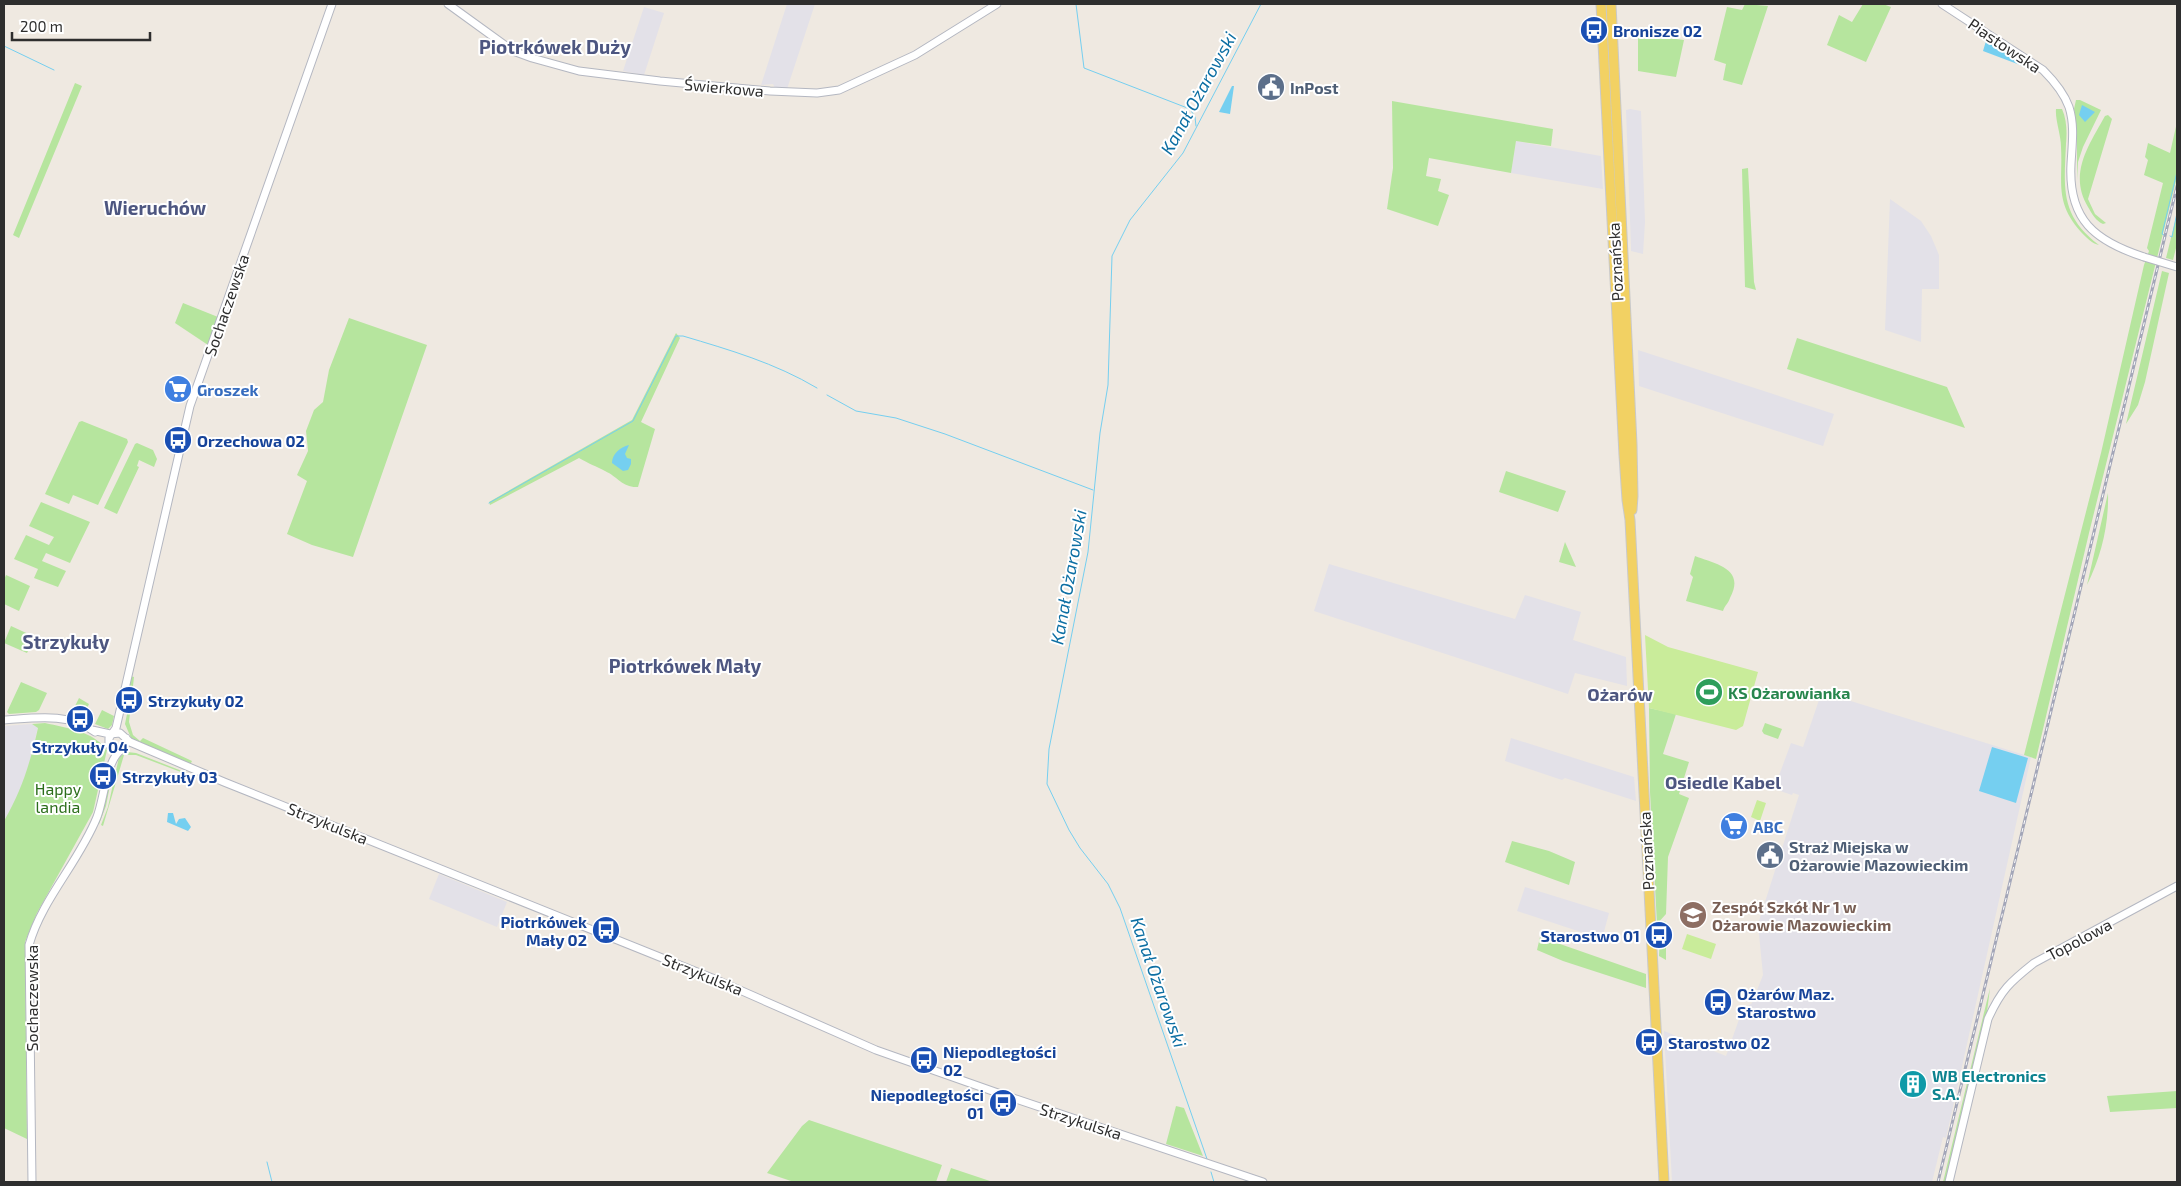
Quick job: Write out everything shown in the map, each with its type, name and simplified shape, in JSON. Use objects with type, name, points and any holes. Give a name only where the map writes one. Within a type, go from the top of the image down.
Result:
[{"type":"main road","name":"Poznańska","points":[[1601,4],[1618,311],[1626,500],[1630,520],[1664,1182]]},
{"type":"main road","name":"Poznańska","points":[[1611,4],[1632,444],[1633,496],[1630,520]]},
{"type":"main road","points":[[1623,442],[1628,448],[1631,448],[1632,444]]},
{"type":"street","name":"Sochaczewska","points":[[113,733],[123,701],[190,406],[332,4]]},
{"type":"street","name":"Świerkowa","points":[[448,4],[513,50],[532,58],[579,71],[660,81],[770,91],[817,93],[839,90],[915,55],[997,4]]},
{"type":"street","name":"Piastowska","points":[[1942,4],[2041,68],[2053,80],[2069,107],[2073,131],[2071,188],[2080,214],[2091,230],[2107,242],[2144,257],[2177,267]]},
{"type":"street","name":"Sochaczewska","points":[[123,701],[122,726],[125,736]]},
{"type":"street","points":[[4,720],[56,718],[92,730],[118,732],[125,736],[126,744],[122,749],[115,750],[105,738],[92,730]]},
{"type":"street","points":[[109,745],[109,738],[113,733]]},
{"type":"street","name":"Strzykulska","points":[[125,736],[149,751],[718,980],[869,1047],[998,1094],[1263,1182]]},
{"type":"street","name":"Sochaczewska","points":[[109,745],[109,773]]},
{"type":"street","name":"Strzykulska","points":[[122,749],[128,747],[149,751]]},
{"type":"street","name":"Sochaczewska","points":[[32,1182],[29,945],[36,925],[97,818],[109,773],[116,755],[122,749]]},
{"type":"street","name":"Topolowa","points":[[1949,1182],[1988,1018],[1998,996],[2013,980],[2034,963],[2177,886]]},
{"type":"shaded area","points":[[787,4],[815,4],[787,89],[775,88],[773,84],[761,85]]},
{"type":"shaded area","points":[[644,7],[664,13],[644,75],[623,71]]},
{"type":"shaded area","points":[[1626,110],[1641,111],[1645,222],[1643,254],[1631,251]]},
{"type":"shaded area","points":[[1516,141],[1601,156],[1603,189],[1511,173]]},
{"type":"shaded area","points":[[1890,199],[1921,221],[1931,236],[1939,255],[1939,289],[1922,289],[1921,342],[1885,330]]},
{"type":"shaded area","points":[[1638,350],[1834,414],[1823,446],[1639,386]]},
{"type":"shaded area","points":[[1329,564],[1515,619],[1525,595],[1581,612],[1573,640],[1626,657],[1627,686],[1575,673],[1568,694],[1314,611]]},
{"type":"shaded area","points":[[1809,688],[2031,757],[1946,1138],[1943,1137],[1932,1182],[1672,1182],[1664,1031],[1726,1056],[1742,1011],[1752,1003],[1763,975],[1758,924],[1799,795],[1793,793],[1792,795],[1774,789],[1791,743],[1803,747],[1820,697],[1808,693]]},
{"type":"shaded area","points":[[32,724],[38,727],[30,761],[19,795],[4,821],[4,726]]},
{"type":"shaded area","points":[[1511,738],[1634,777],[1636,801],[1565,778],[1562,780],[1505,761]]},
{"type":"shaded area","points":[[439,874],[507,902],[497,927],[429,899]]},
{"type":"shaded area","points":[[1525,887],[1609,913],[1602,939],[1517,911]]},
{"type":"green space","points":[[1745,4],[1768,6],[1742,85],[1723,80],[1726,64],[1714,60],[1727,7],[1742,10]]},
{"type":"green space","points":[[1863,4],[1883,4],[1891,7],[1866,62],[1827,45],[1839,15],[1852,22]]},
{"type":"green space","points":[[1638,34],[1684,40],[1676,77],[1638,71]]},
{"type":"green space","points":[[75,83],[82,86],[19,238],[13,235]]},
{"type":"green space","points":[[2076,100],[2101,110],[2083,147],[2078,162],[2077,180],[2077,133],[2074,109]]},
{"type":"green space","points":[[1392,101],[1553,129],[1551,146],[1516,141],[1511,173],[1429,158],[1426,176],[1441,179],[1438,191],[1449,195],[1438,226],[1387,209],[1393,168]]},
{"type":"green space","points":[[2056,109],[2062,109],[2066,122],[2065,188],[2067,200],[2077,223],[2099,245],[2092,242],[2072,221],[2063,201],[2061,142]]},
{"type":"green space","points":[[2108,115],[2112,119],[2088,199],[2095,214],[2106,223],[2103,224],[2093,215],[2082,195],[2080,171],[2087,149],[2105,116]]},
{"type":"green space","points":[[2177,122],[2177,177],[2089,533],[2036,759],[2024,755],[2101,453],[2144,265],[2149,251],[2147,248],[2163,183],[2144,175],[2148,160],[2145,157],[2148,143],[2170,153]]},
{"type":"green space","points":[[1748,168],[1756,290],[1745,287],[1742,169]]},
{"type":"green space","points":[[2177,214],[2177,244],[2173,260],[2166,258]]},
{"type":"green space","points":[[2162,271],[2169,273],[2145,382],[2138,405],[2126,424]]},
{"type":"green space","points":[[183,303],[218,317],[208,345],[175,323]]},
{"type":"green space","points":[[349,318],[427,345],[353,557],[312,545],[287,534],[307,481],[297,475],[308,451],[306,431],[314,410],[323,402],[329,370]]},
{"type":"green space","points":[[676,333],[680,338],[641,422],[655,429],[638,487],[628,486],[610,473],[579,458],[490,505],[489,502],[632,420]]},
{"type":"green space","points":[[1797,338],[1947,387],[1965,428],[1787,369]]},
{"type":"green space","points":[[82,421],[127,439],[128,442],[98,505],[73,495],[69,504],[45,494],[79,422]]},
{"type":"green space","points":[[137,443],[153,450],[157,459],[154,467],[139,460],[137,466],[139,467],[117,514],[104,508]]},
{"type":"green space","points":[[1506,471],[1566,491],[1558,512],[1499,492]]},
{"type":"green space","points":[[2108,493],[2107,517],[2103,540],[2087,585]]},
{"type":"green space","points":[[41,502],[90,522],[70,563],[46,553],[42,561],[66,571],[58,587],[34,578],[38,569],[14,559],[26,535],[49,545],[54,537],[29,526]]},
{"type":"green space","points":[[1565,542],[1576,567],[1559,562]]},
{"type":"green space","points":[[1695,556],[1719,565],[1731,574],[1734,580],[1734,588],[1723,611],[1686,601],[1693,577],[1690,574]]},
{"type":"green space","points":[[6,575],[30,586],[19,611],[4,604],[4,580]]},
{"type":"green space","points":[[11,626],[35,637],[27,653],[4,643]]},
{"type":"green space","points":[[1645,635],[1668,647],[1758,672],[1743,726],[1736,730],[1649,708]]},
{"type":"green space","points":[[130,676],[134,677],[129,722],[133,735],[140,741],[143,738],[192,761],[190,765],[131,738],[125,724],[130,699]]},
{"type":"green space","points":[[21,682],[47,693],[39,710],[36,712],[9,714],[7,712]]},
{"type":"green space","points":[[79,698],[89,704],[82,719],[71,714]]},
{"type":"green space","points":[[1649,708],[1676,714],[1663,754],[1689,762],[1679,794],[1689,798],[1668,857],[1666,914],[1657,924],[1650,792]]},
{"type":"green space","points":[[102,710],[114,716],[112,725],[108,729],[95,724]]},
{"type":"green space","name":"Happy landia","points":[[45,723],[87,734],[107,750],[93,812],[37,913],[25,942],[27,1139],[4,1128],[4,821],[21,787],[28,765],[38,728],[32,724]]},
{"type":"green space","points":[[1765,723],[1782,729],[1778,739],[1764,734],[1762,731]]},
{"type":"green space","points":[[127,752],[136,753],[187,773],[136,755],[124,755],[103,826],[101,825],[108,807],[119,757]]},
{"type":"green space","points":[[115,760],[106,806],[99,824],[97,823]]},
{"type":"green space","points":[[1757,800],[1766,803],[1760,821],[1751,817]]},
{"type":"green space","points":[[1512,841],[1549,851],[1575,862],[1569,885],[1505,862]]},
{"type":"green space","points":[[1664,921],[1666,922],[1666,960],[1659,956],[1660,933],[1658,927]]},
{"type":"green space","points":[[1687,934],[1716,944],[1711,959],[1682,949]]},
{"type":"green space","points":[[1540,937],[1646,974],[1646,988],[1563,961],[1537,950]]},
{"type":"green space","points":[[1990,988],[1987,1012],[1946,1182],[1943,1182]]},
{"type":"green space","points":[[2177,1091],[2177,1108],[2110,1112],[2107,1096]]},
{"type":"green space","points":[[1176,1106],[1184,1108],[1203,1156],[1166,1144]]},
{"type":"green space","points":[[809,1120],[942,1165],[936,1182],[794,1182],[767,1173],[802,1126]]},
{"type":"green space","points":[[951,1168],[993,1182],[946,1182]]},
{"type":"water","points":[[1986,41],[2028,68],[1983,51]]},
{"type":"water","points":[[1232,86],[1234,86],[1230,114],[1219,112]]},
{"type":"water","points":[[2082,105],[2095,112],[2085,122],[2079,115]]},
{"type":"water","points":[[629,445],[625,454],[627,458],[631,459],[631,464],[628,470],[623,471],[612,463],[612,460],[617,451]]},
{"type":"water","points":[[1992,747],[2028,758],[2016,803],[1979,791]]},
{"type":"water","points":[[168,813],[173,813],[176,824],[179,819],[185,818],[191,827],[188,831],[167,822]]},
{"type":"waterway","points":[[1076,4],[1084,68],[1190,109],[1195,117],[1196,126]]},
{"type":"waterway","name":"Kanał Ożarowski","points":[[1207,1159],[1120,908],[1108,884],[1080,848],[1069,830],[1047,784],[1049,749],[1088,552],[1100,433],[1108,385],[1112,256],[1130,220],[1183,153],[1261,4]]},
{"type":"waterway","points":[[4,46],[54,70]]},
{"type":"waterway","points":[[2164,235],[2162,234],[2177,172]]},
{"type":"waterway","points":[[2170,236],[2172,237],[2177,213]]},
{"type":"waterway","points":[[489,503],[633,421],[676,336],[683,336],[752,358],[785,371],[817,388]]},
{"type":"waterway","points":[[827,395],[856,411],[896,418],[945,434],[1093,490]]},
{"type":"waterway","points":[[267,1162],[272,1182]]},
{"type":"waterway","name":"Kanał Ożarowski","points":[[1211,1172],[1214,1182]]},
{"type":"railway","points":[[1938,1182],[2177,186]]},
{"type":"place","name":"Bronisze 02","points":[[1594,30]]},
{"type":"place","name":"InPost","points":[[1271,87]]},
{"type":"place","name":"Groszek","points":[[178,389]]},
{"type":"place","name":"Orzechowa 02","points":[[178,440]]},
{"type":"place","name":"KS Ożarowianka","points":[[1709,692]]},
{"type":"place","name":"Strzykuły 02","points":[[129,700]]},
{"type":"place","name":"Strzykuły 04","points":[[80,719]]},
{"type":"place","name":"Strzykuły 03","points":[[103,776]]},
{"type":"place","name":"ABC","points":[[1734,826]]},
{"type":"place","name":"Straż Miejska w Ożarowie Mazowieckim","points":[[1770,855]]},
{"type":"place","name":"Zespół Szkół Nr 1 w Ożarowie Mazowieckim","points":[[1693,915]]},
{"type":"place","name":"Piotrkówek Mały 02","points":[[606,930]]},
{"type":"place","name":"Starostwo 01","points":[[1659,935]]},
{"type":"place","name":"Ożarów Maz. Starostwo","points":[[1718,1002]]},
{"type":"place","name":"Starostwo 02","points":[[1649,1042]]},
{"type":"place","name":"Niepodległości 02","points":[[924,1060]]},
{"type":"place","name":"WB Electronics S.A.","points":[[1913,1084]]},
{"type":"place","name":"Niepodległości 01","points":[[1003,1103]]},
{"type":"district","name":"Piotrkówek Duży","points":[[555,46]]},
{"type":"district","name":"Wieruchów","points":[[155,207]]},
{"type":"district","name":"Strzykuły","points":[[66,641]]},
{"type":"district","name":"Piotrkówek Mały","points":[[685,665]]},
{"type":"district","name":"Ożarów","points":[[1620,694]]},
{"type":"district","name":"Osiedle Kabel","points":[[1723,782]]}]
